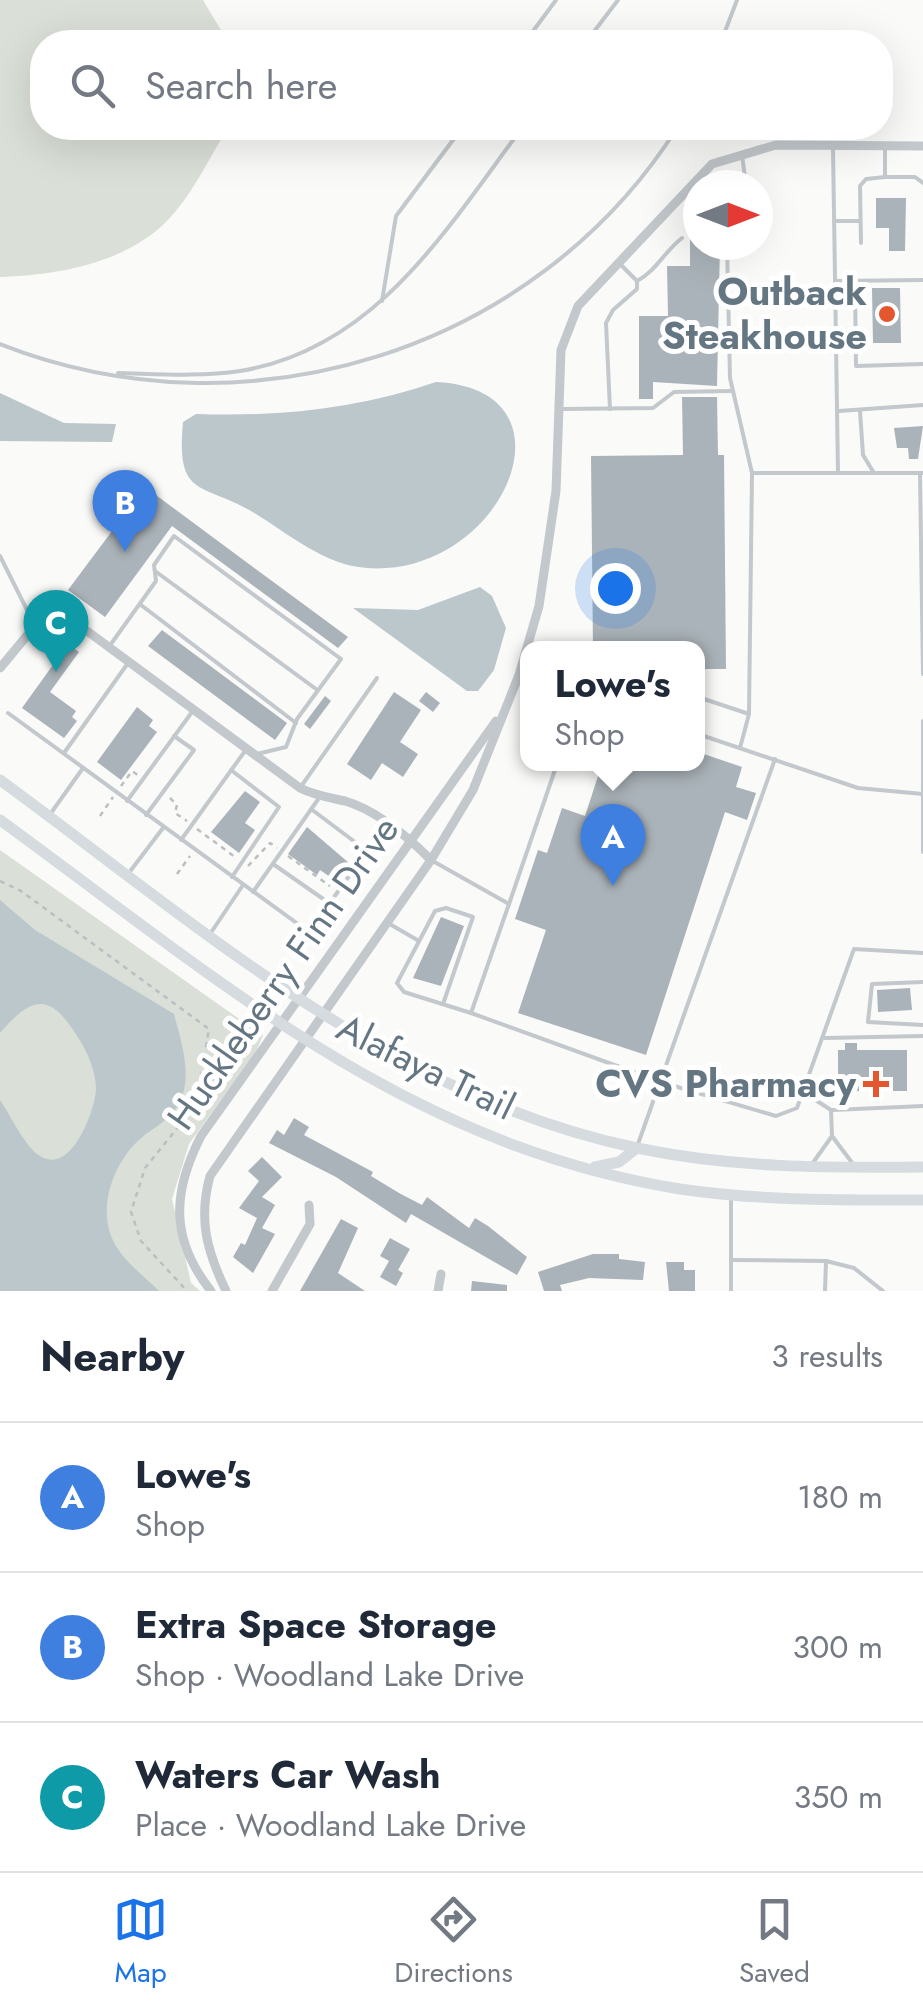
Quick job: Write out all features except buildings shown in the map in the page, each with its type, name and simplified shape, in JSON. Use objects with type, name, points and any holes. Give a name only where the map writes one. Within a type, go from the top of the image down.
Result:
[{"type":"main road","name":"Alafaya Trail","points":[[0,780],[320,1014],[470,1095],[552,1126],[636,1148],[723,1163],[809,1168],[923,1167]]},
{"type":"main road","name":"Alafaya Trail","points":[[0,820],[303,1042],[440,1116],[515,1146],[591,1168],[731,1196],[923,1200]]},
{"type":"main road","points":[[591,1168],[619,1162],[636,1148]]},
{"type":"street","name":"Huckleberry Finn Drive","points":[[530,641],[549,552],[559,361],[568,326],[589,291],[712,164],[776,145],[923,146]]},
{"type":"street","points":[[0,668],[35,626],[67,623],[82,628],[300,788],[319,798],[358,807],[412,841],[431,860]]},
{"type":"street","name":"Huckleberry Finn Drive","points":[[211,1291],[191,1266],[182,1235],[178,1198],[187,1164],[201,1136],[520,682]]},
{"type":"street","name":"Huckleberry Finn Drive","points":[[226,1291],[208,1253],[202,1218],[210,1176],[431,860],[472,790],[507,705]]},
{"type":"street","points":[[272,1291],[310,1224],[310,1205]]},
{"type":"street","points":[[438,1291],[441,1274]]},
{"type":"lane","points":[[534,30],[556,0]]},
{"type":"lane","points":[[595,30],[618,0]]},
{"type":"lane","points":[[726,30],[737,0]]},
{"type":"lane","points":[[382,301],[396,216],[453,140]]},
{"type":"lane","points":[[103,372],[192,375],[259,367],[329,340],[410,278],[513,140]]},
{"type":"lane","points":[[0,344],[103,372],[179,384],[283,380],[360,364],[434,337],[504,300],[583,240],[638,182],[668,140]]},
{"type":"lane","points":[[833,144],[838,473]]},
{"type":"lane","points":[[885,145],[886,177]]},
{"type":"lane","points":[[742,152],[744,170]]},
{"type":"lane","points":[[862,243],[862,182],[914,177],[923,183]]},
{"type":"lane","points":[[834,221],[861,221]]},
{"type":"lane","points":[[610,409],[606,322],[613,310],[634,294],[637,281],[652,273],[662,254],[682,238]]},
{"type":"lane","points":[[729,260],[733,391],[752,473],[749,714],[740,748]]},
{"type":"lane","points":[[616,261],[637,281]]},
{"type":"lane","points":[[855,280],[856,366],[923,364]]},
{"type":"lane","points":[[835,281],[923,280]]},
{"type":"lane","points":[[558,409],[661,406],[674,392],[733,391]]},
{"type":"lane","points":[[837,410],[923,406]]},
{"type":"lane","points":[[859,410],[864,456],[874,473]]},
{"type":"lane","points":[[752,473],[921,473],[923,674]]},
{"type":"lane","points":[[108,648],[156,581],[155,570],[174,536],[341,659],[296,723],[286,747],[248,752],[180,840]]},
{"type":"lane","points":[[0,556],[35,626]]},
{"type":"lane","points":[[155,570],[318,690]]},
{"type":"lane","points":[[140,604],[296,723]]},
{"type":"lane","points":[[64,754],[128,663]]},
{"type":"lane","points":[[300,788],[378,678]]},
{"type":"lane","points":[[705,700],[749,714]]},
{"type":"lane","points":[[127,800],[192,712]]},
{"type":"lane","points":[[8,713],[309,932],[367,851],[311,809]]},
{"type":"lane","points":[[923,720],[923,852]]},
{"type":"lane","points":[[146,814],[194,750],[174,736]]},
{"type":"lane","points":[[705,736],[858,788],[923,794]]},
{"type":"lane","points":[[636,1148],[664,1083],[776,759]]},
{"type":"lane","points":[[49,816],[83,768]]},
{"type":"lane","points":[[231,770],[280,807],[232,877]]},
{"type":"lane","points":[[471,1013],[555,771]]},
{"type":"lane","points":[[253,892],[319,798]]},
{"type":"lane","points":[[128,874],[163,828]]},
{"type":"lane","points":[[431,860],[509,904]]},
{"type":"lane","points":[[272,864],[330,903]]},
{"type":"lane","points":[[210,934],[243,885]]},
{"type":"lane","points":[[442,1004],[473,917],[440,908],[398,978],[399,988],[442,1004],[471,1013],[664,1083],[776,1116],[797,1108],[854,949],[923,953]]},
{"type":"lane","points":[[386,922],[418,941]]},
{"type":"lane","points":[[923,982],[872,984],[868,1022],[923,1025]]},
{"type":"lane","points":[[825,1038],[923,1036]]},
{"type":"lane","points":[[803,1092],[831,1110],[923,1106]]},
{"type":"lane","points":[[831,1110],[832,1136],[856,1168]]},
{"type":"lane","points":[[809,1168],[832,1136]]},
{"type":"lane","points":[[731,1196],[731,1291]]},
{"type":"lane","points":[[732,1260],[826,1262],[854,1268],[883,1291]]},
{"type":"lane","points":[[825,1291],[826,1262]]},
{"type":"path","points":[[206,835],[238,860]]},
{"type":"path","points":[[251,866],[270,843],[338,892]]},
{"type":"path","points":[[0,881],[21,890],[209,1030],[196,1105],[145,1168],[131,1212],[141,1242],[187,1291]]},
{"type":"shaded area","points":[[0,0],[203,0],[221,30],[30,30],[30,140],[221,140],[175,212],[139,243],[71,269],[0,277]]},
{"type":"shaded area","points":[[436,382],[481,392],[507,415],[515,447],[508,481],[487,515],[456,544],[415,563],[367,568],[336,561],[306,547],[251,511],[205,490],[188,476],[182,446],[183,422],[196,414],[317,409],[377,399]]},
{"type":"shaded area","points":[[0,393],[64,423],[116,424],[112,442],[0,441]]},
{"type":"shaded area","points":[[480,587],[492,596],[506,628],[494,670],[478,691],[467,691],[353,608],[418,610]]},
{"type":"shaded area","points":[[0,850],[252,1028],[257,1025],[263,1035],[256,1052],[189,1144],[172,1199],[191,1283],[200,1291],[0,1291]]},
{"type":"shaded area","points":[[0,900],[35,930],[174,1014],[185,1060],[183,1094],[170,1116],[128,1151],[114,1177],[107,1205],[107,1220],[116,1246],[159,1291],[0,1291],[0,1100],[29,1146],[51,1160],[62,1157],[79,1138],[96,1089],[93,1069],[82,1044],[51,1007],[42,1004],[23,1010],[0,1033]]},
{"type":"place","name":"Outback Steakhouse","points":[[887,314]]},
{"type":"place","name":"Extra Space Storage","points":[[125,552]]},
{"type":"place","name":"Waters Car Wash","points":[[56,672]]},
{"type":"place","name":"Lowe's","points":[[613,886]]},
{"type":"place","name":"CVS Pharmacy","points":[[876,1084]]}]
